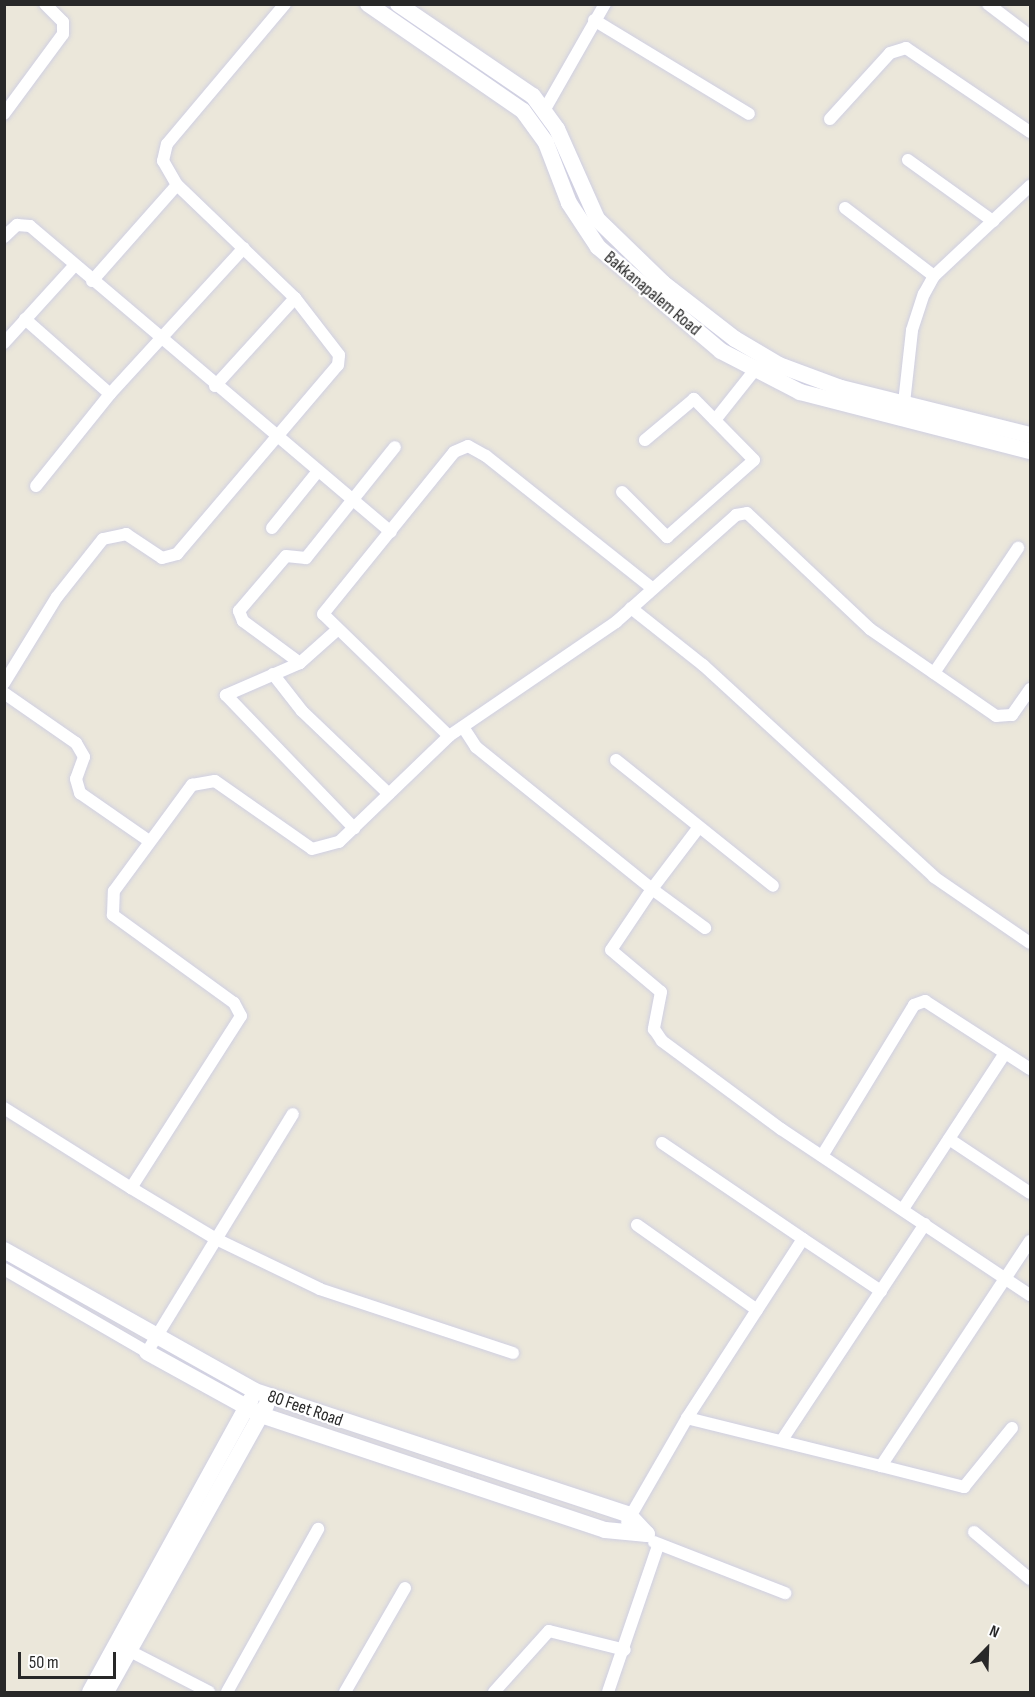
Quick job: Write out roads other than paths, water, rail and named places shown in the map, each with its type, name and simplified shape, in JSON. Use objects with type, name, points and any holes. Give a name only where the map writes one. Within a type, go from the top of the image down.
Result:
[{"type":"street","points":[[4,114],[63,34],[63,22],[45,4]]},
{"type":"street","points":[[4,683],[57,597],[103,539],[126,534],[169,558],[278,439],[338,365],[339,355],[295,298],[177,185],[163,161],[167,144],[285,4]]},
{"type":"street","name":"Bakkanapalem Road","points":[[368,4],[523,111],[546,142],[569,203],[598,247],[682,322],[754,371],[861,411],[1030,451]]},
{"type":"street","points":[[398,4],[514,81],[545,109],[597,219],[663,283],[735,339],[779,365],[904,403],[1029,432]]},
{"type":"street","points":[[545,109],[605,4]]},
{"type":"street","points":[[988,4],[1030,36]]},
{"type":"street","points":[[594,20],[749,114]]},
{"type":"street","points":[[830,118],[890,53],[906,48],[1030,132]]},
{"type":"street","points":[[908,160],[997,217]]},
{"type":"street","points":[[92,282],[177,185]]},
{"type":"street","points":[[904,403],[916,310],[934,276],[1030,186]]},
{"type":"street","points":[[845,208],[934,276]]},
{"type":"street","points":[[4,237],[17,225],[30,226],[158,338],[391,532]]},
{"type":"street","points":[[36,486],[158,338],[244,248]]},
{"type":"street","points":[[4,343],[74,266]]},
{"type":"street","points":[[215,386],[295,298]]},
{"type":"street","points":[[25,319],[110,394]]},
{"type":"street","points":[[715,420],[754,371]]},
{"type":"street","points":[[622,492],[667,537],[754,459],[694,399],[645,440]]},
{"type":"street","points":[[449,736],[323,614],[453,452],[468,446],[653,589]]},
{"type":"street","points":[[300,663],[243,621],[239,611],[286,556],[306,558],[395,447]]},
{"type":"street","points":[[272,528],[318,471]]},
{"type":"street","points":[[131,1188],[241,1016],[234,1003],[113,915],[114,891],[192,785],[205,779],[312,849],[339,842],[449,736],[631,608],[736,516],[747,513],[870,629],[1004,719],[1030,689]]},
{"type":"street","points":[[934,674],[1018,548]]},
{"type":"street","points":[[631,608],[703,665],[934,877],[1030,943]]},
{"type":"street","points":[[337,630],[300,663],[233,689],[227,700],[354,828]]},
{"type":"street","points":[[273,674],[303,711],[389,794]]},
{"type":"street","points":[[4,693],[76,743],[84,757],[76,779],[80,793],[149,841]]},
{"type":"street","points":[[463,727],[476,747],[652,890],[705,928]]},
{"type":"street","points":[[616,760],[773,886]]},
{"type":"street","points":[[699,827],[611,950],[661,992],[654,1029],[662,1041],[822,1156],[1030,1295]]},
{"type":"street","points":[[822,1156],[914,1005],[925,1002],[1030,1069]]},
{"type":"street","points":[[903,1209],[1005,1053]]},
{"type":"street","points":[[4,1108],[216,1239],[320,1289],[513,1353]]},
{"type":"street","points":[[151,1344],[292,1114]]},
{"type":"street","points":[[949,1139],[1030,1193]]},
{"type":"street","points":[[662,1143],[881,1291]]},
{"type":"street","points":[[782,1440],[925,1224]]},
{"type":"street","points":[[637,1225],[757,1310]]},
{"type":"street","points":[[623,1532],[629,1515],[687,1418],[803,1239]]},
{"type":"street","points":[[881,1466],[1003,1277],[1030,1241]]},
{"type":"street","name":"80 Feet Road","points":[[4,1250],[151,1344],[263,1394],[629,1515]]},
{"type":"street","points":[[4,1269],[151,1344],[254,1412],[653,1540],[785,1593]]},
{"type":"street","points":[[90,1692],[123,1647],[263,1394]]},
{"type":"street","points":[[687,1418],[964,1487],[1012,1428]]},
{"type":"street","points":[[629,1515],[653,1540]]},
{"type":"street","points":[[227,1692],[318,1529]]},
{"type":"street","points":[[974,1532],[1030,1579]]},
{"type":"street","points":[[608,1692],[625,1650],[653,1540]]},
{"type":"street","points":[[345,1692],[405,1588]]},
{"type":"street","points":[[494,1692],[549,1631],[625,1650]]},
{"type":"street","points":[[106,1692],[123,1647]]},
{"type":"street","points":[[123,1647],[208,1692]]}]
